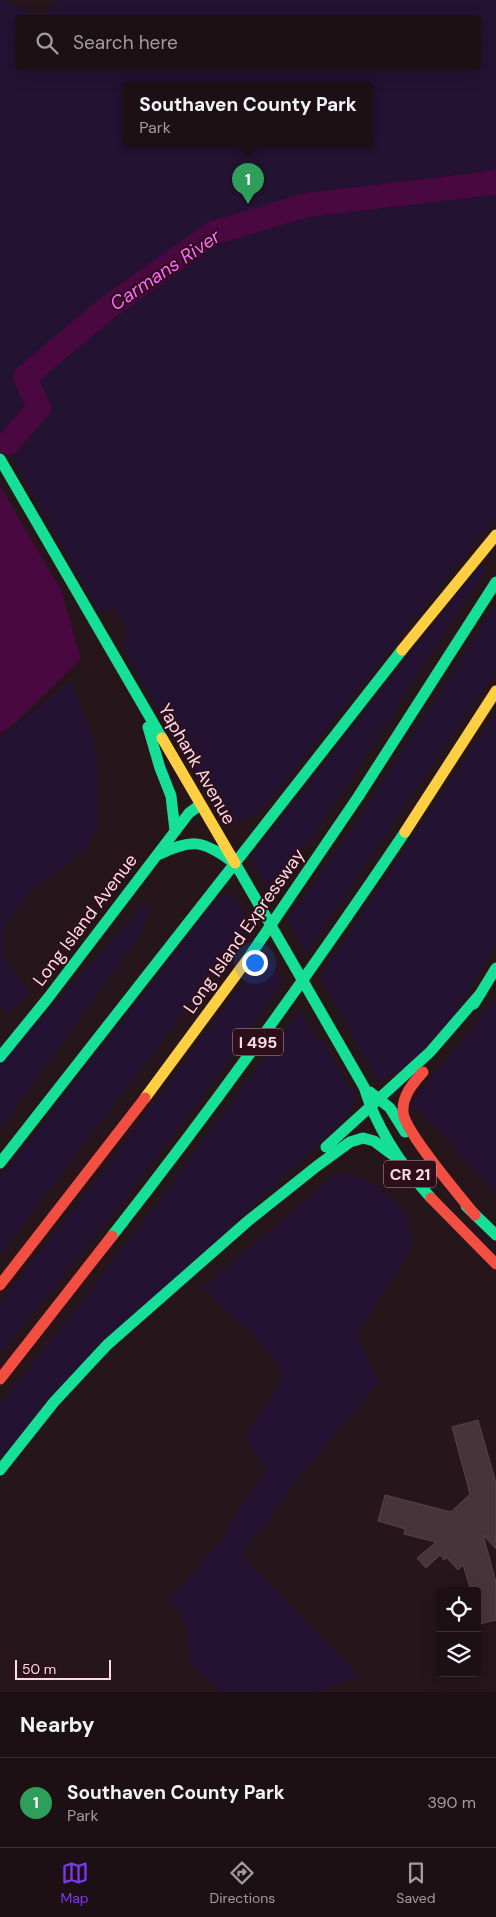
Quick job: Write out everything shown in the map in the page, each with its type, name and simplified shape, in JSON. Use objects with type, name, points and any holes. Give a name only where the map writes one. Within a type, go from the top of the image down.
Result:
[{"type":"main road","name":"Yaphank Avenue","points":[[0,459],[245,881],[328,1028],[374,1103],[375,1120],[401,1161],[424,1190],[496,1264]]},
{"type":"main road","points":[[0,1163],[387,669],[496,535]]},
{"type":"main road","name":"Long Island Expressway","points":[[0,1285],[109,1146],[219,998],[304,877],[404,728],[496,582]]},
{"type":"main road","name":"I 495","points":[[0,1379],[155,1181],[260,1040],[352,910],[496,691]]},
{"type":"main road","points":[[141,703],[170,796],[175,831]]},
{"type":"main road","name":"Long Island Avenue","points":[[0,1057],[48,998],[189,813],[200,805]]},
{"type":"main road","points":[[155,856],[184,842],[193,841],[217,850],[234,864]]},
{"type":"main road","points":[[476,1215],[417,1140],[404,1119],[402,1106],[406,1092],[450,1042],[496,968]]},
{"type":"main road","points":[[248,1221],[299,1171],[430,1052],[481,993]]},
{"type":"main road","name":"Yaphank Avenue","points":[[374,1103],[390,1108],[447,1188],[496,1235]]},
{"type":"main road","points":[[0,1470],[54,1402],[107,1345],[248,1221],[317,1166],[343,1147],[363,1138],[374,1141],[401,1161]]},
{"type":"shaded area","points":[[0,0],[4,0],[35,15],[15,15],[15,70],[481,70],[481,15],[43,15],[57,0],[496,0],[496,516],[258,815],[255,813],[238,819],[228,815],[224,818],[208,795],[121,645],[127,631],[113,608],[100,613],[0,436]]},
{"type":"shaded area","points":[[0,486],[61,590],[81,659],[16,722],[0,734]]},
{"type":"shaded area","points":[[480,564],[486,569],[336,802],[272,893],[253,863],[253,855]]},
{"type":"shaded area","points":[[496,604],[496,670],[307,953],[287,920],[349,834]]},
{"type":"shaded area","points":[[71,681],[93,738],[97,765],[98,822],[86,848],[66,866],[29,892],[4,928],[5,960],[30,993],[8,1012],[0,1006],[0,737]]},
{"type":"shaded area","points":[[496,712],[496,944],[456,1013],[409,1065],[384,1080],[380,1078],[377,1080],[320,976]]},
{"type":"shaded area","points":[[228,893],[233,895],[250,925],[0,1255],[0,1178],[220,895]]},
{"type":"shaded area","points":[[153,904],[136,941],[0,1129],[0,1064],[142,907]]},
{"type":"shaded area","points":[[266,952],[283,982],[204,1094],[110,1218],[0,1354],[0,1302],[81,1200]]},
{"type":"shaded area","points":[[496,999],[496,1192],[411,1102]]},
{"type":"shaded area","points":[[300,1010],[317,1040],[320,1037],[356,1098],[353,1101],[350,1113],[337,1128],[271,1188],[193,1264],[0,1458],[0,1405],[141,1225]]},
{"type":"shaded area","points":[[338,1172],[361,1178],[379,1188],[405,1210],[413,1247],[357,1337],[380,1382],[307,1467],[241,1555],[359,1675],[316,1692],[221,1692],[191,1665],[184,1621],[170,1600],[224,1536],[241,1506],[266,1471],[245,1436],[281,1381],[279,1365],[257,1339],[202,1288]]},
{"type":"building","points":[[478,1420],[496,1483],[496,1549],[483,1535],[496,1582],[496,1620],[481,1624],[481,1587],[470,1587],[463,1565],[458,1570],[447,1558],[444,1560],[440,1555],[426,1568],[417,1558],[436,1542],[404,1534],[405,1529],[378,1521],[385,1495],[451,1512],[470,1494],[452,1427]]},
{"type":"waterway","name":"Carmans River","points":[[8,443],[39,408],[25,377],[106,309],[213,233],[307,205],[496,181]]},
{"type":"traffic: fast","points":[[0,459],[162,738]]},
{"type":"traffic: fast","points":[[247,960],[358,797],[496,582]]},
{"type":"traffic: fast","points":[[0,1163],[402,650]]},
{"type":"traffic: fast","points":[[148,727],[160,768],[171,796],[175,831]]},
{"type":"traffic: fast","points":[[0,1057],[48,998],[189,813],[200,805]]},
{"type":"traffic: fast","points":[[112,1236],[262,1037],[405,832]]},
{"type":"traffic: fast","points":[[160,854],[180,846],[196,844],[204,845],[230,860]]},
{"type":"traffic: fast","points":[[235,863],[364,1087],[369,1103],[391,1146],[431,1198]]},
{"type":"traffic: fast","points":[[474,1004],[496,968]]},
{"type":"traffic: fast","points":[[326,1147],[430,1052],[481,993]]},
{"type":"traffic: fast","points":[[370,1092],[390,1108],[405,1132]]},
{"type":"traffic: fast","points":[[0,1470],[54,1402],[107,1345],[248,1221],[317,1166],[350,1142],[363,1138],[374,1141],[401,1161]]},
{"type":"traffic: fast","points":[[466,1206],[496,1235]]},
{"type":"traffic: slow","points":[[402,650],[496,535]]},
{"type":"traffic: slow","points":[[405,832],[496,691]]},
{"type":"traffic: slow","points":[[162,738],[235,863]]},
{"type":"traffic: slow","points":[[145,1098],[247,960]]},
{"type":"traffic: jam","points":[[423,1072],[406,1095],[403,1106],[406,1121],[422,1148],[475,1215]]},
{"type":"traffic: jam","points":[[0,1285],[145,1098]]},
{"type":"traffic: jam","points":[[431,1198],[496,1264]]},
{"type":"traffic: jam","points":[[0,1379],[112,1236]]},
{"type":"place","name":"Southaven County Park","points":[[248,204]]}]
